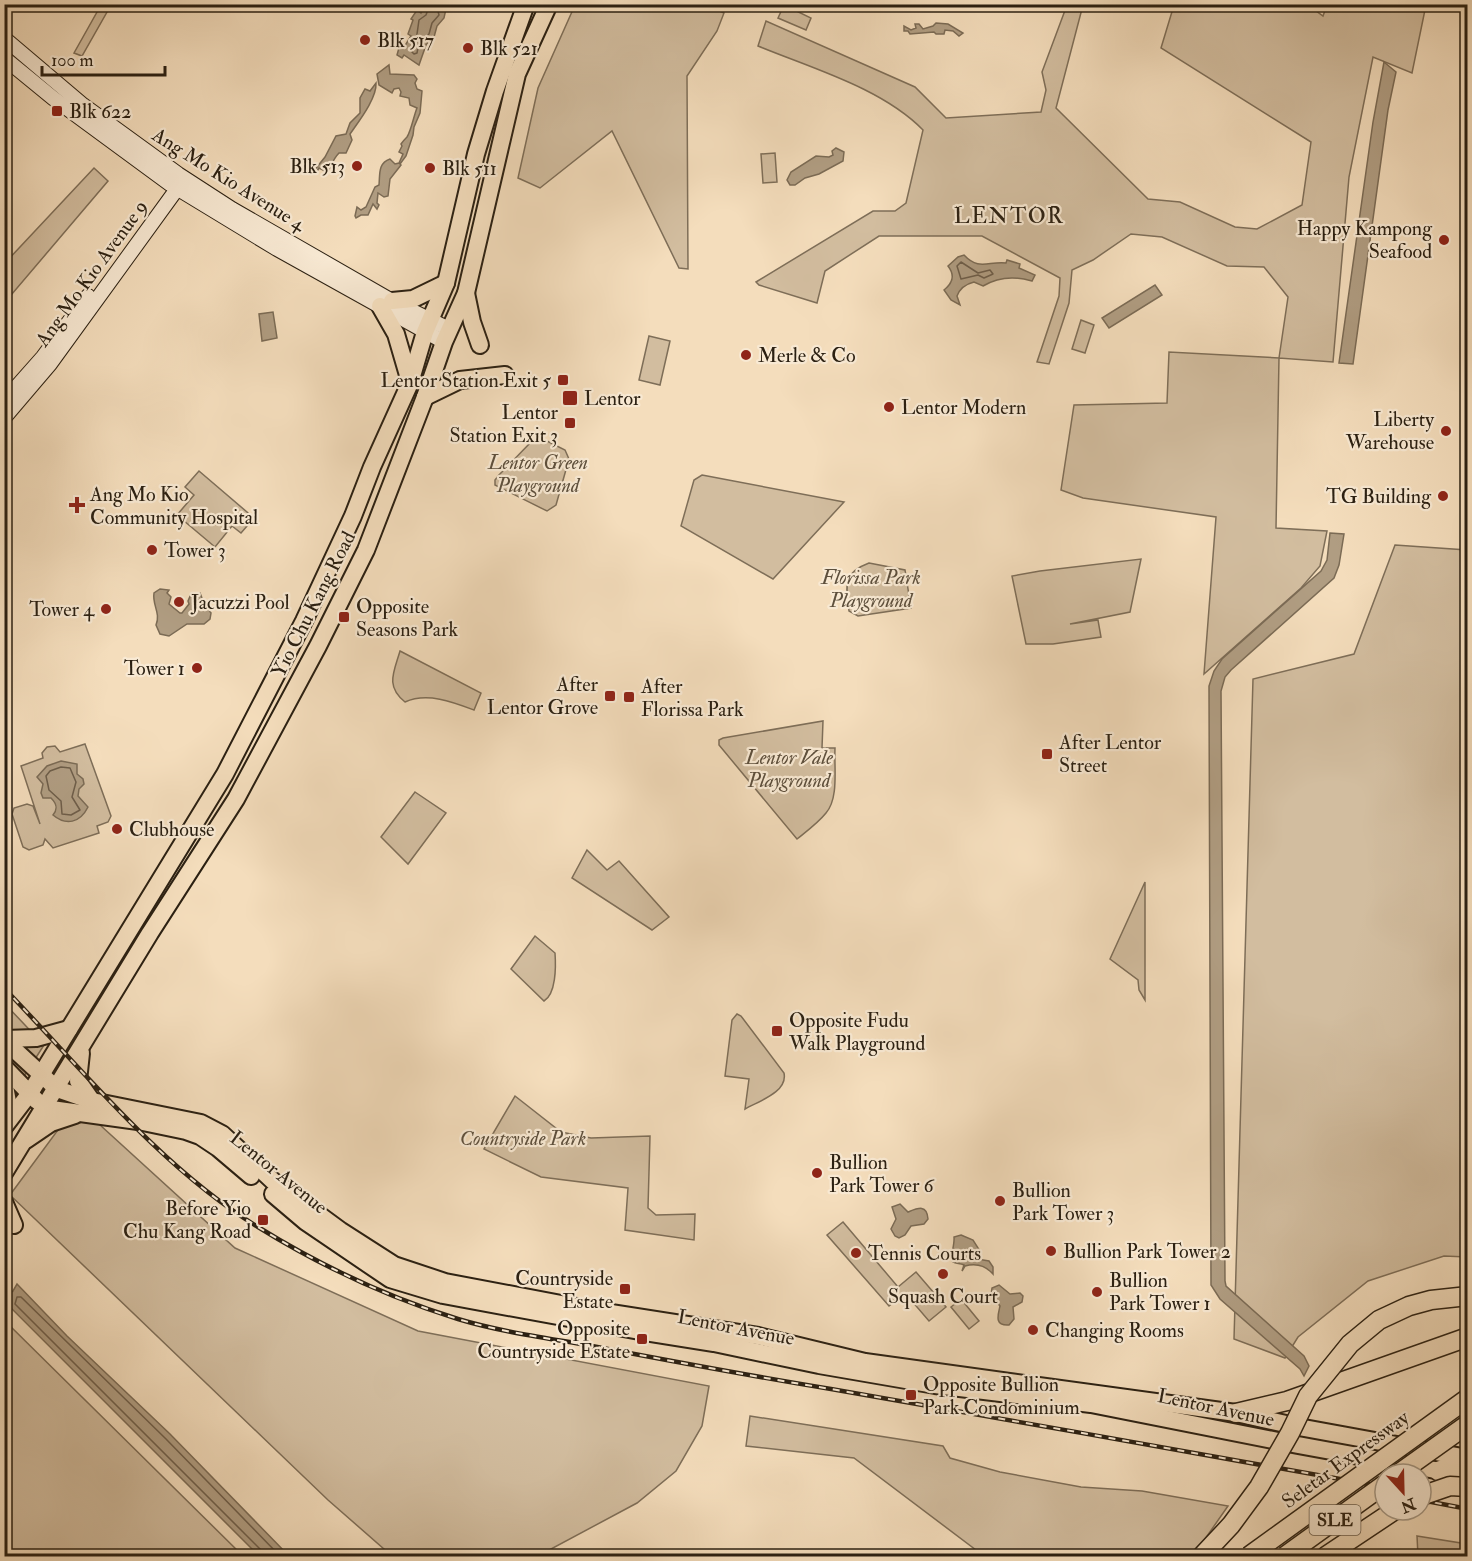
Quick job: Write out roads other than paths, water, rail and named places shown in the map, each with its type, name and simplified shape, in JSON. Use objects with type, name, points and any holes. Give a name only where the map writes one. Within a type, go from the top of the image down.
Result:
[{"type":"highway","points":[[1202,1557],[1231,1525],[1258,1487],[1290,1433],[1308,1396],[1350,1344],[1379,1320],[1409,1306],[1431,1300],[1467,1296]]},
{"type":"highway","points":[[1236,1413],[1287,1401],[1467,1337]]},
{"type":"highway","name":"Seletar Expressway","points":[[1249,1557],[1467,1398]]},
{"type":"highway","points":[[1415,1462],[1467,1424]]},
{"type":"highway","points":[[1438,1471],[1467,1459]]},
{"type":"highway","points":[[1433,1491],[1450,1485],[1467,1487]]},
{"type":"highway","name":"SLE","points":[[1285,1557],[1373,1493]]},
{"type":"highway","points":[[1326,1557],[1377,1522]]},
{"type":"main road","name":"Yio Chu Kang Road","points":[[5,1125],[30,1093],[225,774],[269,692],[353,516],[372,467],[410,383],[427,326],[446,283],[476,154],[495,91],[526,4]]},
{"type":"main road","name":"Yio Chu Kang Road","points":[[4,1173],[155,924],[236,799],[318,646],[366,550],[446,336],[466,292],[518,74],[549,4]]},
{"type":"main road","name":"Ang Mo Kio Avenue 4","points":[[4,38],[177,181]]},
{"type":"main road","name":"Ang Mo Kio Avenue 4","points":[[4,58],[53,98],[177,181],[232,209],[386,303],[446,336]]},
{"type":"main road","name":"Ang Mo Kio Avenue 9","points":[[4,401],[43,357],[177,181]]},
{"type":"main road","name":"Ang Mo Kio Avenue 9","points":[[4,418],[67,342],[177,181]]},
{"type":"main road","points":[[410,383],[386,303],[413,299],[446,283]]},
{"type":"main road","points":[[466,292],[472,322],[480,345]]},
{"type":"main road","points":[[425,397],[460,380],[505,375]]},
{"type":"main road","points":[[4,1040],[36,1038],[69,1029]]},
{"type":"main road","points":[[4,1040],[57,1089]]},
{"type":"main road","points":[[81,1047],[78,1081],[92,1101]]},
{"type":"main road","points":[[4,1067],[44,1108]]},
{"type":"main road","points":[[4,1080],[8,1102],[5,1125]]},
{"type":"main road","name":"Lentor Avenue","points":[[57,1089],[92,1101],[201,1123],[222,1134],[273,1181],[341,1231],[394,1265],[445,1282],[598,1311],[758,1336],[865,1362],[1236,1413],[1467,1459]]},
{"type":"main road","name":"Lentor Avenue","points":[[44,1108],[148,1123],[200,1136],[218,1148],[306,1222],[357,1259],[390,1279],[443,1295],[706,1341],[819,1365],[935,1385],[1091,1404],[1298,1446],[1467,1476]]},
{"type":"main road","points":[[21,1144],[51,1123],[79,1114]]},
{"type":"main road","points":[[4,1202],[14,1225]]},
{"type":"main road","points":[[1298,1446],[1304,1428]]},
{"type":"water","points":[[425,5],[438,5],[446,9],[434,37],[426,45],[419,65],[404,55],[402,58],[397,55],[399,48],[403,49],[411,36],[408,34],[413,20],[411,19],[417,10],[421,13]]},
{"type":"water","points":[[936,23],[948,24],[963,33],[959,36],[953,31],[945,30],[944,34],[934,32],[910,34],[904,31],[904,26],[911,30],[916,28],[915,24],[919,24],[923,29]]},
{"type":"water","points":[[1384,62],[1396,72],[1388,110],[1353,364],[1339,363],[1373,122]]},
{"type":"water","points":[[389,65],[390,74],[414,75],[417,79],[415,83],[417,89],[422,91],[420,113],[406,156],[390,179],[388,196],[384,197],[378,193],[377,209],[373,204],[368,215],[356,218],[357,207],[361,210],[366,207],[375,187],[379,185],[380,169],[383,163],[390,159],[395,164],[399,163],[403,154],[399,152],[401,144],[407,137],[417,108],[410,105],[409,98],[400,96],[399,88],[394,89],[392,93],[379,85],[377,74]]},
{"type":"water","points":[[376,83],[371,102],[350,134],[352,140],[346,153],[339,153],[325,176],[323,176],[325,171],[319,168],[316,173],[313,172],[325,157],[336,136],[346,134],[350,123],[360,113],[360,98],[365,89],[370,91]]},
{"type":"water","points":[[836,148],[844,152],[843,161],[795,185],[790,185],[787,180],[791,172],[816,156],[833,155],[832,151]]},
{"type":"water","points":[[964,255],[979,264],[1006,263],[1007,260],[1020,264],[1019,268],[1035,275],[1032,281],[1007,278],[983,286],[974,282],[968,284],[957,296],[960,305],[951,300],[944,290],[952,279],[948,266]]},
{"type":"water","points":[[1155,285],[1162,295],[1109,328],[1102,318]]},
{"type":"water","points":[[273,312],[277,338],[262,341],[259,314]]},
{"type":"water","points":[[1330,533],[1344,534],[1339,565],[1334,578],[1231,670],[1225,677],[1221,691],[1225,1281],[1226,1286],[1304,1356],[1309,1366],[1304,1376],[1300,1369],[1220,1299],[1211,1285],[1209,686],[1214,671],[1222,659],[1321,571],[1327,560]]},
{"type":"water","points":[[160,589],[169,590],[167,593],[171,597],[169,604],[180,613],[189,604],[191,594],[200,593],[211,613],[210,619],[204,624],[187,624],[169,636],[160,634],[156,625],[158,617],[154,593]]},
{"type":"water","points":[[61,761],[77,764],[77,774],[83,779],[84,784],[79,789],[78,796],[88,807],[81,817],[68,822],[53,815],[56,811],[56,804],[51,798],[43,798],[41,793],[43,784],[37,777],[47,766]]},
{"type":"water","points":[[900,1204],[908,1212],[924,1209],[928,1219],[924,1224],[911,1226],[905,1235],[899,1238],[891,1229],[896,1219],[892,1207]]},
{"type":"water","points":[[961,1235],[973,1240],[980,1251],[977,1259],[989,1261],[993,1267],[993,1274],[977,1265],[965,1266],[962,1271],[964,1265],[953,1262],[954,1237]]},
{"type":"water","points":[[17,1284],[67,1336],[170,1434],[289,1556],[259,1556],[6,1303]]},
{"type":"water","points":[[999,1285],[1010,1294],[1020,1293],[1023,1296],[1022,1302],[1013,1307],[1014,1319],[1009,1325],[999,1322],[1000,1306],[991,1295],[992,1288]]},
{"type":"waterway","points":[[4,1291],[10,1296]]},
{"type":"railway","points":[[4,988],[124,1116],[189,1177],[223,1203],[282,1241],[330,1267],[406,1301],[474,1324],[524,1334],[1373,1485]]},
{"type":"railway","points":[[1433,1502],[1468,1509]]},
{"type":"place","name":"Blk 517","points":[[365,40]]},
{"type":"place","name":"Blk 521","points":[[468,48]]},
{"type":"place","name":"Blk 622","points":[[57,111]]},
{"type":"place","name":"Blk 513","points":[[357,166]]},
{"type":"place","name":"Blk 511","points":[[430,168]]},
{"type":"place","name":"Happy Kampong Seafood","points":[[1444,240]]},
{"type":"place","name":"Merle & Co","points":[[746,355]]},
{"type":"place","name":"Lentor Station Exit 5","points":[[563,380]]},
{"type":"place","name":"Lentor","points":[[570,398]]},
{"type":"place","name":"Lentor Modern","points":[[889,407]]},
{"type":"place","name":"Lentor Station Exit 3","points":[[570,423]]},
{"type":"place","name":"Liberty Warehouse","points":[[1446,431]]},
{"type":"place","name":"TG Building","points":[[1443,496]]},
{"type":"place","name":"Ang Mo Kio Community Hospital","points":[[77,505]]},
{"type":"place","name":"Tower 3","points":[[152,550]]},
{"type":"place","name":"Jacuzzi Pool","points":[[179,602]]},
{"type":"place","name":"Tower 4","points":[[106,609]]},
{"type":"place","name":"Opposite Seasons Park","points":[[344,617]]},
{"type":"place","name":"Tower 1","points":[[197,668]]},
{"type":"place","name":"After Lentor Grove","points":[[610,696]]},
{"type":"place","name":"After Florissa Park","points":[[629,697]]},
{"type":"place","name":"After Lentor Street","points":[[1047,754]]},
{"type":"place","name":"Clubhouse","points":[[117,829]]},
{"type":"place","name":"Opposite Fudu Walk Playground","points":[[777,1031]]},
{"type":"place","name":"Bullion Park Tower 6","points":[[817,1173]]},
{"type":"place","name":"Bullion Park Tower 3","points":[[1000,1201]]},
{"type":"place","name":"Before Yio Chu Kang Road","points":[[263,1220]]},
{"type":"place","name":"Bullion Park Tower 2","points":[[1051,1251]]},
{"type":"place","name":"Tennis Courts","points":[[856,1253]]},
{"type":"place","name":"Squash Court","points":[[943,1274]]},
{"type":"place","name":"Countryside Estate","points":[[625,1289]]},
{"type":"place","name":"Bullion Park Tower 1","points":[[1097,1292]]},
{"type":"place","name":"Changing Rooms","points":[[1033,1330]]},
{"type":"place","name":"Opposite Countryside Estate","points":[[642,1339]]},
{"type":"place","name":"Opposite Bullion Park Condominium","points":[[911,1395]]},
{"type":"district","name":"LENTOR","points":[[1009,215]]},
{"type":"park label","name":"Lentor Green Playground","points":[[538,474]]},
{"type":"park label","name":"Florissa Park Playground","points":[[871,588]]},
{"type":"park label","name":"Lentor Vale Playground","points":[[789,768]]},
{"type":"park label","name":"Countryside Park","points":[[523,1138]]}]
